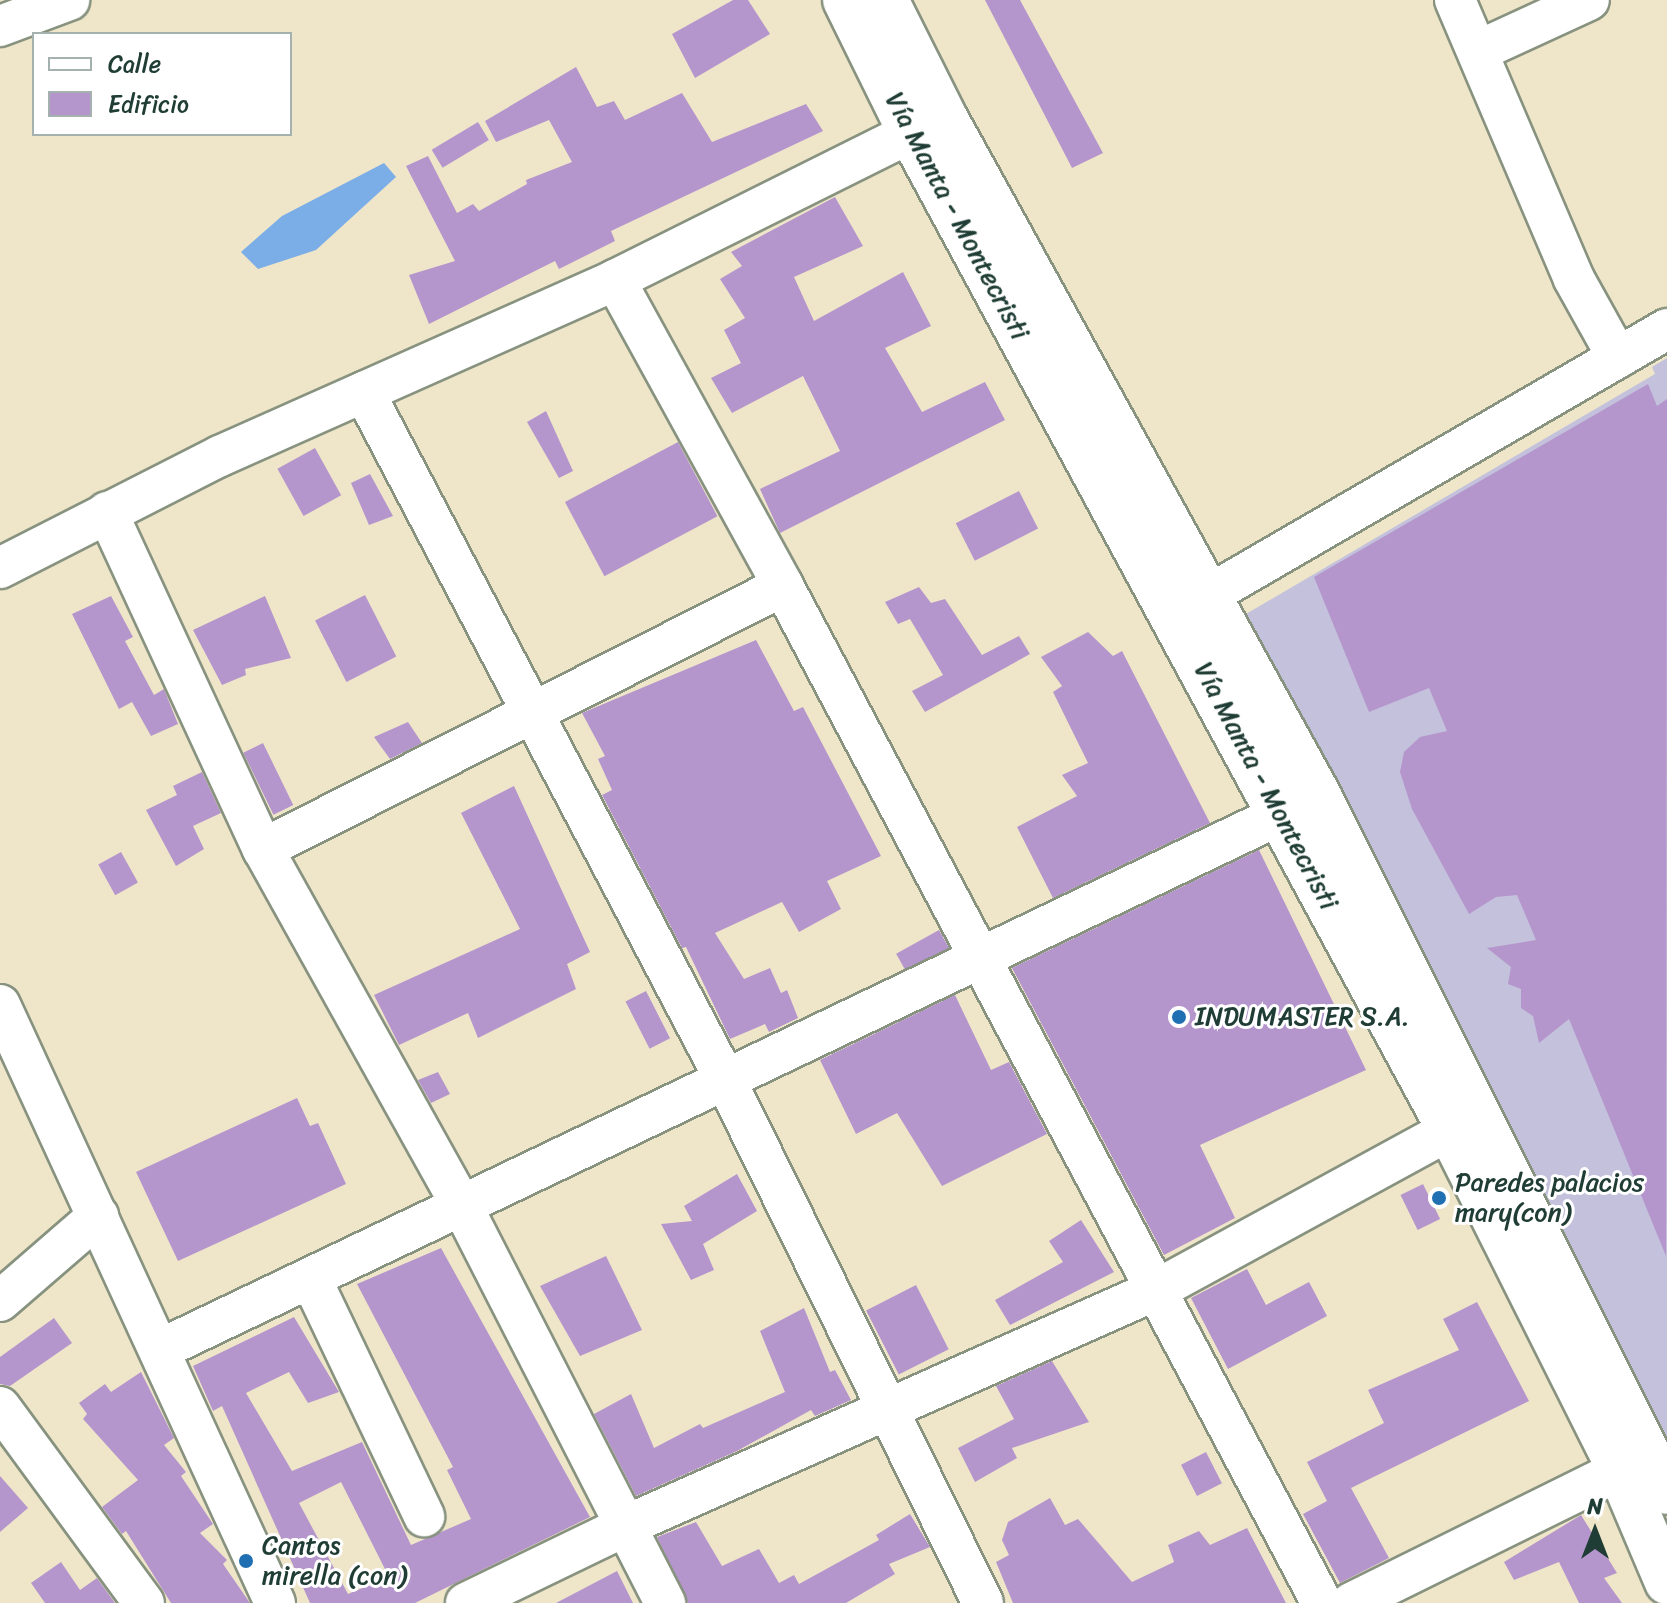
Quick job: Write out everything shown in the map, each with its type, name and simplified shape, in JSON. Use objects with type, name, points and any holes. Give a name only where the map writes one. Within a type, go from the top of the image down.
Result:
[{"type":"main road","name":"Vía Manta - Montecristi","points":[[845,0],[927,124],[1192,606],[1319,796],[1465,1121],[1646,1472],[1667,1582]]},
{"type":"main road","name":"Vía Manta - Montecristi","points":[[886,0],[927,124]]},
{"type":"main road","name":"Vía Manta - Montecristi","points":[[1192,606],[1281,814],[1465,1121]]},
{"type":"street","points":[[0,26],[69,0]]},
{"type":"street","points":[[1455,0],[1574,279],[1618,358]]},
{"type":"street","points":[[1478,51],[1589,0]]},
{"type":"street","points":[[0,568],[107,512],[615,280],[927,124]]},
{"type":"street","points":[[615,280],[783,586],[1322,1603]]},
{"type":"street","points":[[1192,606],[1667,329]]},
{"type":"street","points":[[364,392],[536,714],[725,1079],[886,1413],[983,1603]]},
{"type":"street","points":[[107,512],[263,849],[463,1208],[665,1603]]},
{"type":"street","points":[[263,849],[536,714],[783,586]]},
{"type":"street","points":[[161,1349],[463,1208],[977,955],[1319,796]]},
{"type":"street","points":[[0,1005],[161,1349],[275,1603]]},
{"type":"street","points":[[466,1603],[625,1526],[886,1413],[1158,1289],[1465,1121]]},
{"type":"street","points":[[0,1301],[98,1216]]},
{"type":"street","points":[[311,1279],[424,1516]]},
{"type":"street","points":[[0,1407],[144,1603]]},
{"type":"street","points":[[1351,1603],[1646,1472]]},
{"type":"shaded area","points":[[1667,358],[1667,1466],[1640,1400],[1246,614],[1655,374],[1652,367]]},
{"type":"water","points":[[384,163],[396,177],[316,250],[258,269],[241,252],[282,216]]},
{"type":"building","points":[[733,0],[748,0],[770,34],[695,78],[672,34]]},
{"type":"building","points":[[985,0],[1020,0],[1103,153],[1072,168]]},
{"type":"building","points":[[576,67],[597,107],[614,101],[625,120],[682,93],[712,142],[806,104],[823,131],[611,231],[615,241],[559,269],[555,261],[429,324],[409,275],[455,261],[406,166],[428,156],[457,213],[473,204],[479,211],[527,184],[526,180],[572,162],[549,120],[496,142],[485,121]]},
{"type":"building","points":[[478,122],[489,140],[443,168],[432,150]]},
{"type":"building","points":[[835,197],[863,246],[794,277],[814,321],[903,272],[931,326],[885,348],[922,412],[985,382],[1005,420],[780,533],[760,489],[840,451],[803,376],[732,413],[711,378],[741,363],[724,330],[745,318],[720,279],[742,266],[731,252]]},
{"type":"building","points":[[1648,384],[1657,406],[1667,399],[1666,1256],[1569,1019],[1539,1043],[1533,1016],[1521,1008],[1521,989],[1508,984],[1511,967],[1487,948],[1536,940],[1517,895],[1496,897],[1469,914],[1412,809],[1400,772],[1404,752],[1420,737],[1447,731],[1429,688],[1369,712],[1314,577]]},
{"type":"building","points":[[546,411],[573,471],[559,478],[527,422]]},
{"type":"building","points":[[678,442],[717,516],[604,576],[565,502]]},
{"type":"building","points":[[315,448],[341,495],[304,516],[277,469]]},
{"type":"building","points":[[370,474],[393,516],[369,525],[351,483]]},
{"type":"building","points":[[1019,491],[1038,528],[975,561],[956,523]]},
{"type":"building","points":[[919,587],[931,603],[945,599],[982,655],[1019,636],[1030,654],[925,712],[912,691],[943,675],[910,619],[898,624],[885,602]]},
{"type":"building","points":[[365,595],[396,656],[346,682],[315,620]]},
{"type":"building","points":[[111,596],[133,637],[125,641],[154,695],[164,689],[178,724],[151,736],[132,702],[119,709],[72,614]]},
{"type":"building","points":[[265,596],[291,658],[245,669],[246,675],[222,685],[193,630]]},
{"type":"building","points":[[1088,632],[1113,656],[1122,651],[1210,823],[1053,898],[1017,827],[1077,796],[1062,775],[1088,763],[1053,692],[1062,686],[1041,657]]},
{"type":"building","points":[[756,640],[794,711],[803,707],[881,856],[827,881],[841,909],[799,932],[782,902],[715,933],[744,979],[770,968],[781,993],[787,990],[798,1018],[769,1032],[765,1024],[730,1039],[686,947],[682,948],[602,795],[612,790],[598,759],[605,756],[582,713]]},
{"type":"building","points":[[408,722],[422,743],[390,759],[374,737]]},
{"type":"building","points":[[263,743],[293,805],[273,815],[243,753]]},
{"type":"building","points":[[202,772],[221,813],[193,826],[204,849],[176,866],[146,810],[177,795],[173,786]]},
{"type":"building","points":[[514,786],[590,952],[567,964],[576,989],[478,1038],[468,1013],[399,1045],[374,995],[520,929],[461,813]]},
{"type":"building","name":"INDUMASTER S.A.","points":[[1259,850],[1366,1070],[1200,1145],[1235,1218],[1164,1255],[1012,968]]},
{"type":"building","points":[[121,852],[138,883],[115,895],[98,865]]},
{"type":"building","points":[[939,930],[949,948],[906,972],[896,954]]},
{"type":"building","points":[[646,991],[670,1038],[650,1049],[626,1001]]},
{"type":"building","points":[[955,995],[991,1070],[1009,1062],[1047,1134],[942,1186],[897,1113],[856,1134],[820,1060]]},
{"type":"building","points":[[438,1072],[450,1094],[431,1103],[418,1080]]},
{"type":"building","points":[[297,1098],[310,1126],[318,1123],[346,1184],[178,1261],[136,1172]]},
{"type":"building","points":[[737,1174],[757,1211],[703,1244],[714,1270],[691,1280],[661,1224],[692,1221],[684,1206]]},
{"type":"building","points":[[1423,1184],[1440,1219],[1418,1230],[1401,1195]]},
{"type":"building","points":[[1081,1220],[1114,1272],[1010,1325],[995,1300],[1063,1262],[1049,1241]]},
{"type":"building","points":[[441,1248],[590,1517],[415,1603],[310,1603],[222,1406],[213,1411],[193,1366],[294,1317],[339,1392],[308,1403],[289,1372],[246,1393],[292,1471],[362,1442],[411,1545],[471,1519],[447,1470],[453,1467],[357,1284]],"holes":[[[341,1482],[389,1577],[348,1594],[299,1503]]]},
{"type":"building","points":[[606,1256],[642,1330],[580,1356],[540,1286]]},
{"type":"building","points":[[1247,1269],[1266,1305],[1309,1282],[1327,1316],[1228,1369],[1191,1298]]},
{"type":"building","points":[[916,1285],[949,1349],[899,1375],[866,1310]]},
{"type":"building","points":[[1477,1302],[1529,1401],[1351,1488],[1389,1558],[1340,1583],[1303,1514],[1327,1501],[1307,1462],[1384,1423],[1368,1390],[1459,1350],[1443,1319]]},
{"type":"building","points":[[804,1308],[830,1372],[835,1370],[851,1400],[815,1416],[811,1410],[737,1451],[636,1496],[594,1414],[631,1394],[654,1448],[700,1424],[703,1428],[785,1392],[760,1331]]},
{"type":"building","points":[[54,1318],[72,1343],[10,1386],[0,1384],[0,1357]]},
{"type":"building","points":[[1052,1361],[1089,1422],[1012,1448],[1017,1458],[975,1482],[958,1448],[1014,1419],[996,1386]]},
{"type":"building","points":[[141,1372],[174,1438],[164,1445],[186,1472],[181,1476],[213,1524],[200,1533],[227,1560],[223,1564],[250,1603],[171,1603],[126,1531],[122,1534],[102,1507],[138,1480],[83,1419],[87,1414],[79,1403],[105,1384],[111,1392]]},
{"type":"building","points":[[1206,1452],[1222,1483],[1197,1496],[1181,1465]]},
{"type":"building","points":[[0,1476],[28,1508],[0,1532]]},
{"type":"building","points":[[1050,1498],[1065,1525],[1078,1519],[1132,1582],[1174,1562],[1168,1545],[1199,1531],[1210,1545],[1247,1528],[1286,1603],[1013,1603],[996,1562],[1009,1555],[1002,1540],[1008,1522]]},
{"type":"building","points":[[910,1514],[930,1547],[889,1564],[895,1574],[846,1603],[688,1603],[657,1537],[696,1522],[722,1566],[759,1549],[779,1583],[794,1575],[799,1584],[879,1540],[876,1535]]},
{"type":"building","points":[[1581,1515],[1617,1573],[1604,1578],[1622,1603],[1579,1603],[1559,1562],[1514,1580],[1504,1562]]},
{"type":"building","points":[[61,1562],[80,1590],[97,1578],[115,1603],[45,1603],[31,1583]]},
{"type":"building","points":[[617,1571],[633,1603],[556,1603]]},
{"type":"place","name":"INDUMASTER S.A.","points":[[1179,1017]]},
{"type":"place","name":"Paredes palacios mary(con)","points":[[1439,1198]]},
{"type":"place","name":"Cantos mirella (con)","points":[[246,1561]]}]
